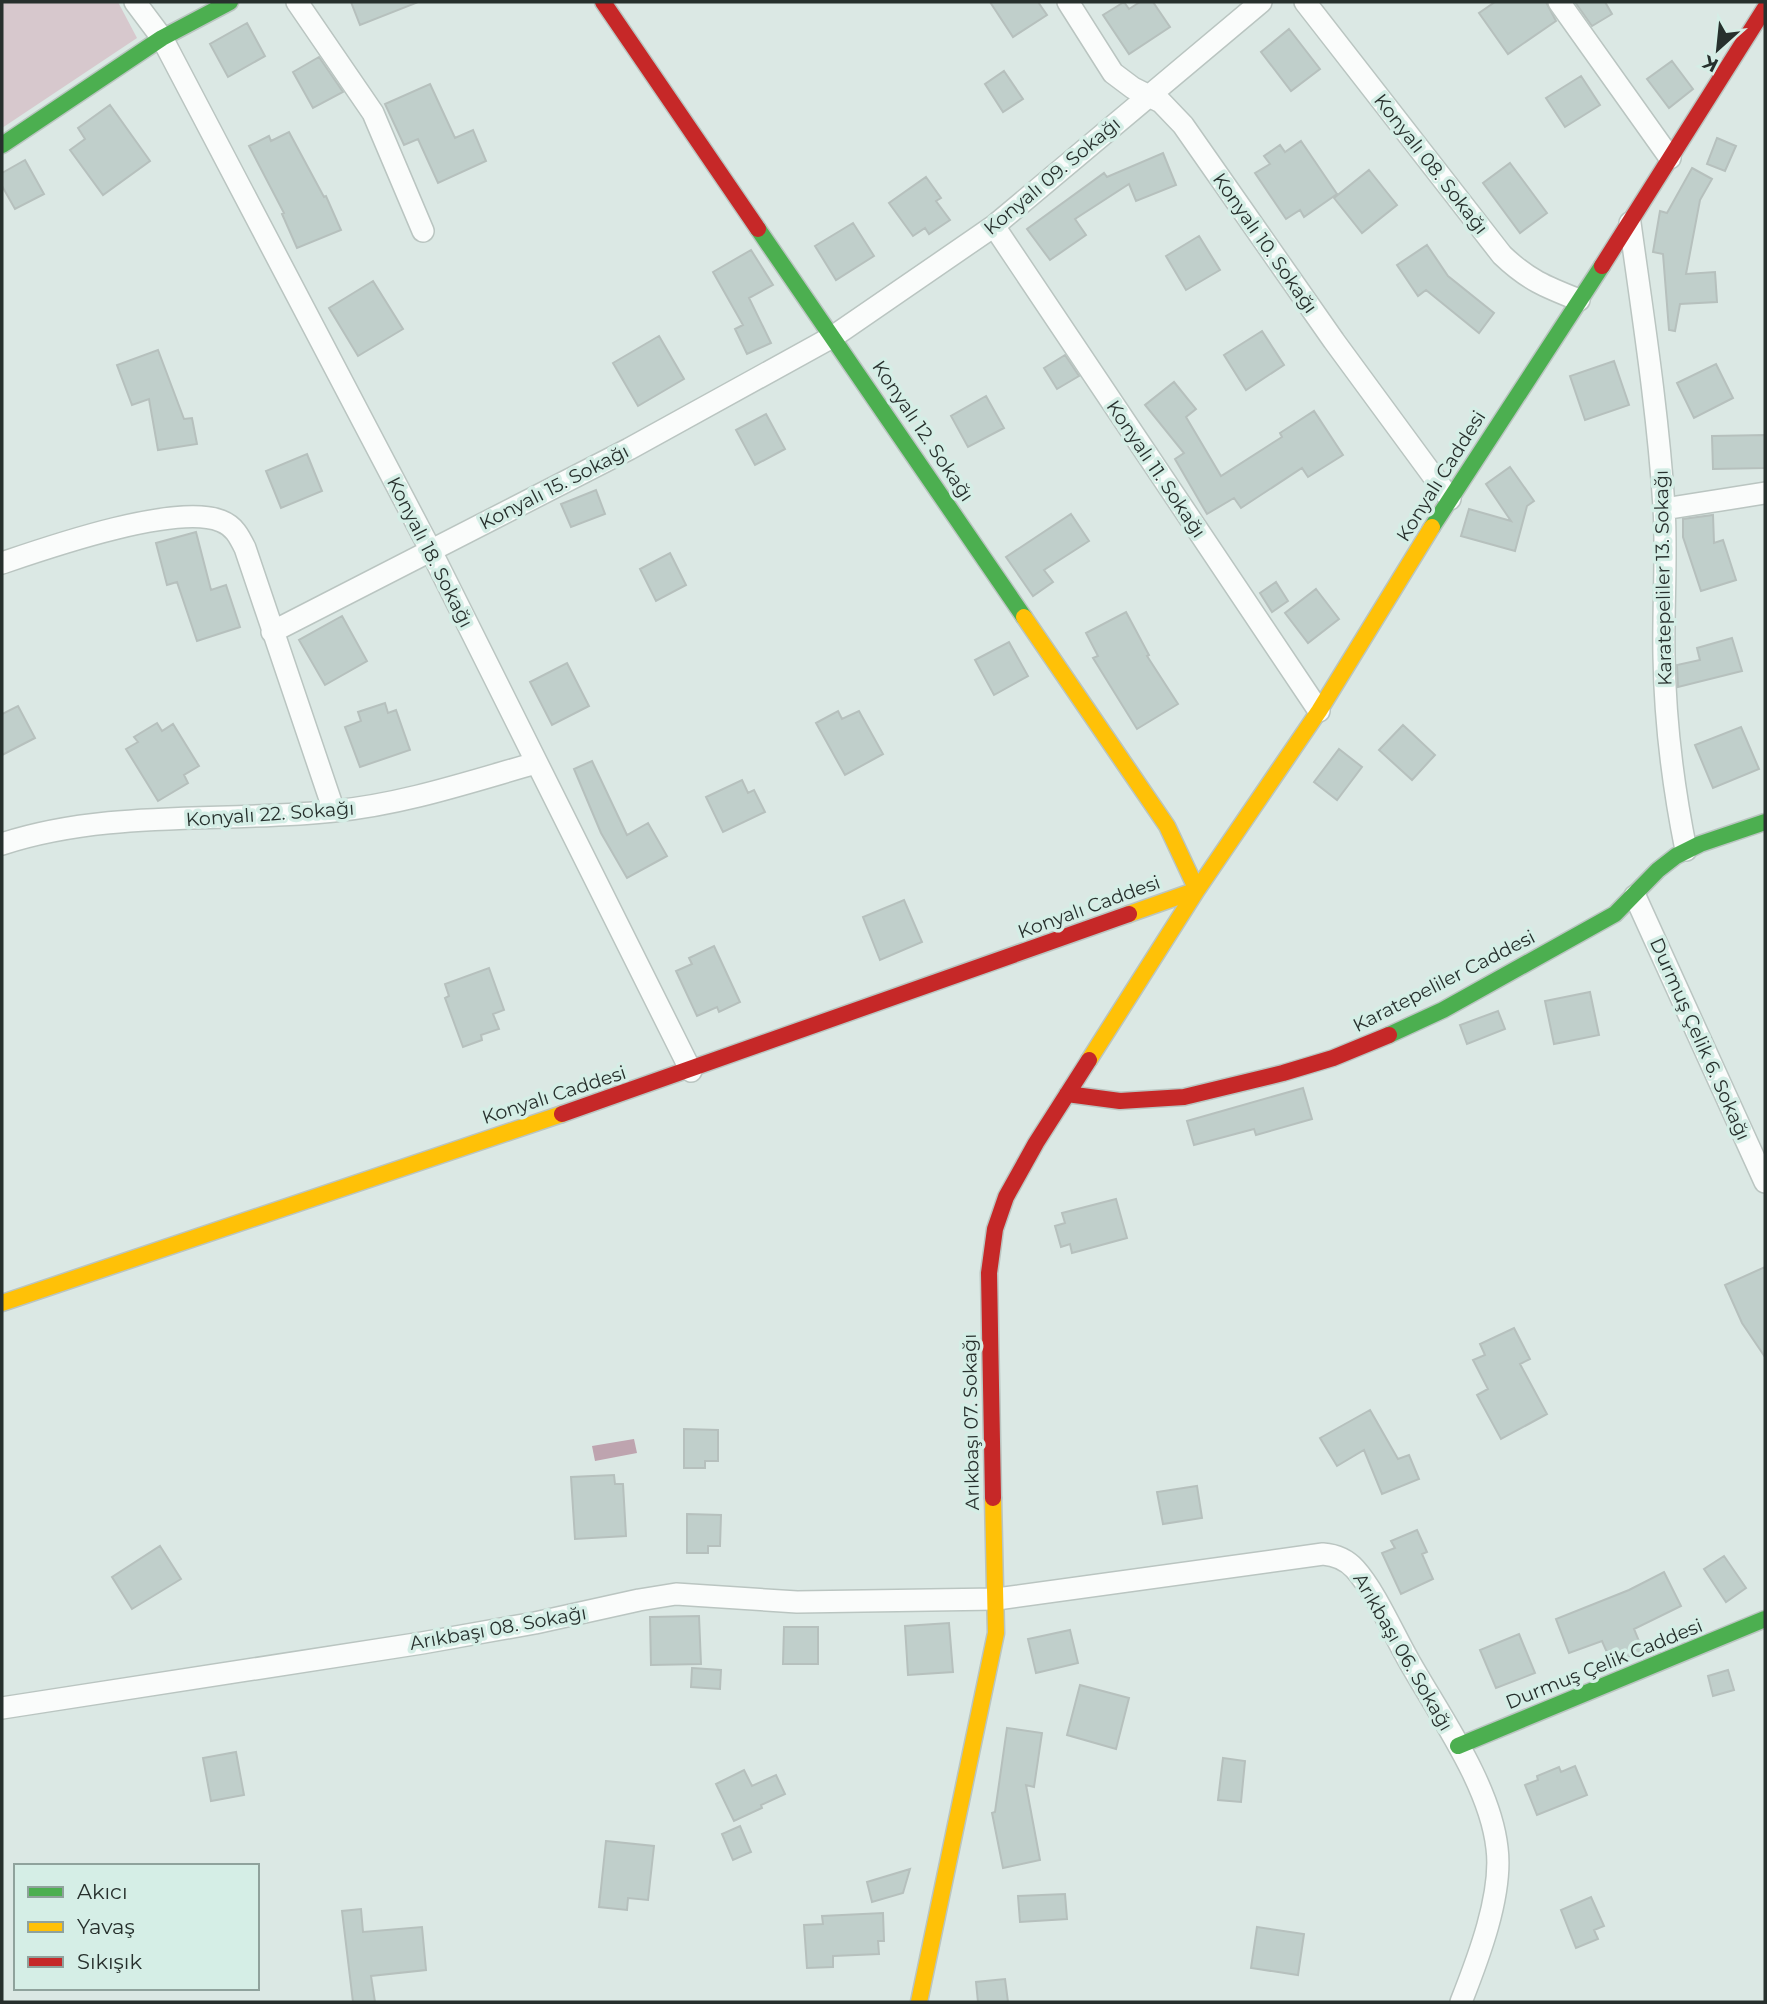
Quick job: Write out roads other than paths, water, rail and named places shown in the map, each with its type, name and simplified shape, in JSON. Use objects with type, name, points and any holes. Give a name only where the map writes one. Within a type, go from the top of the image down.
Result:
[{"type":"street","name":"Konyalı 18. Sokağı","points":[[135,2],[162,38],[430,549],[691,1070]]},
{"type":"street","points":[[2,145],[162,38],[230,2]]},
{"type":"street","points":[[297,2],[373,113],[423,231]]},
{"type":"street","name":"Konyalı 12. Sokağı","points":[[603,2],[1167,826],[1197,890]]},
{"type":"street","name":"Konyalı 10. Sokağı","points":[[1068,2],[1113,73],[1161,102],[1183,125],[1326,330],[1450,499]]},
{"type":"street","name":"Konyalı 09. Sokağı","points":[[834,337],[994,226],[1261,2]]},
{"type":"street","name":"Konyalı 08. Sokağı","points":[[1305,2],[1502,255],[1521,274],[1544,287],[1579,300]]},
{"type":"street","points":[[1559,2],[1670,158]]},
{"type":"street","name":"Konyalı Caddesi","points":[[2,1303],[691,1070],[1197,890],[1319,711],[1450,499],[1630,223],[1765,8]]},
{"type":"street","name":"Karatepeliler 13. Sokağı","points":[[1630,223],[1652,384],[1664,509],[1667,727],[1686,850]]},
{"type":"street","name":"Konyalı 11. Sokağı","points":[[994,226],[1319,711]]},
{"type":"street","name":"Konyalı 15. Sokağı","points":[[272,632],[629,449],[834,337]]},
{"type":"street","points":[[1664,509],[1765,493]]},
{"type":"street","points":[[2,563],[154,520],[206,516],[223,521],[236,531],[245,548],[334,811]]},
{"type":"street","name":"Konyalı 22. Sokağı","points":[[2,844],[81,825],[334,811],[403,801],[536,763]]},
{"type":"street","name":"Karatepeliler Caddesi","points":[[1067,1094],[1120,1101],[1184,1097],[1333,1058],[1404,1029],[1615,914],[1635,896],[1652,874],[1686,850],[1765,822]]},
{"type":"street","name":"Arıkbaşı 07. Sokağı","points":[[919,2002],[996,1633],[989,1273],[995,1228],[1006,1197],[1036,1143],[1197,890]]},
{"type":"street","name":"Durmuş Çelik 6. Sokağı","points":[[1635,896],[1765,1182]]},
{"type":"street","name":"Arıkbaşı 06. Sokağı","points":[[997,1599],[1323,1553],[1336,1555],[1357,1571],[1458,1746],[1484,1797],[1494,1825],[1498,1850],[1497,1870],[1488,1925],[1461,2002]]},
{"type":"street","name":"Arıkbaşı 08. Sokağı","points":[[2,1708],[422,1643],[676,1594],[797,1602],[997,1599]]},
{"type":"street","name":"Durmuş Çelik Caddesi","points":[[1458,1746],[1765,1619]]}]
